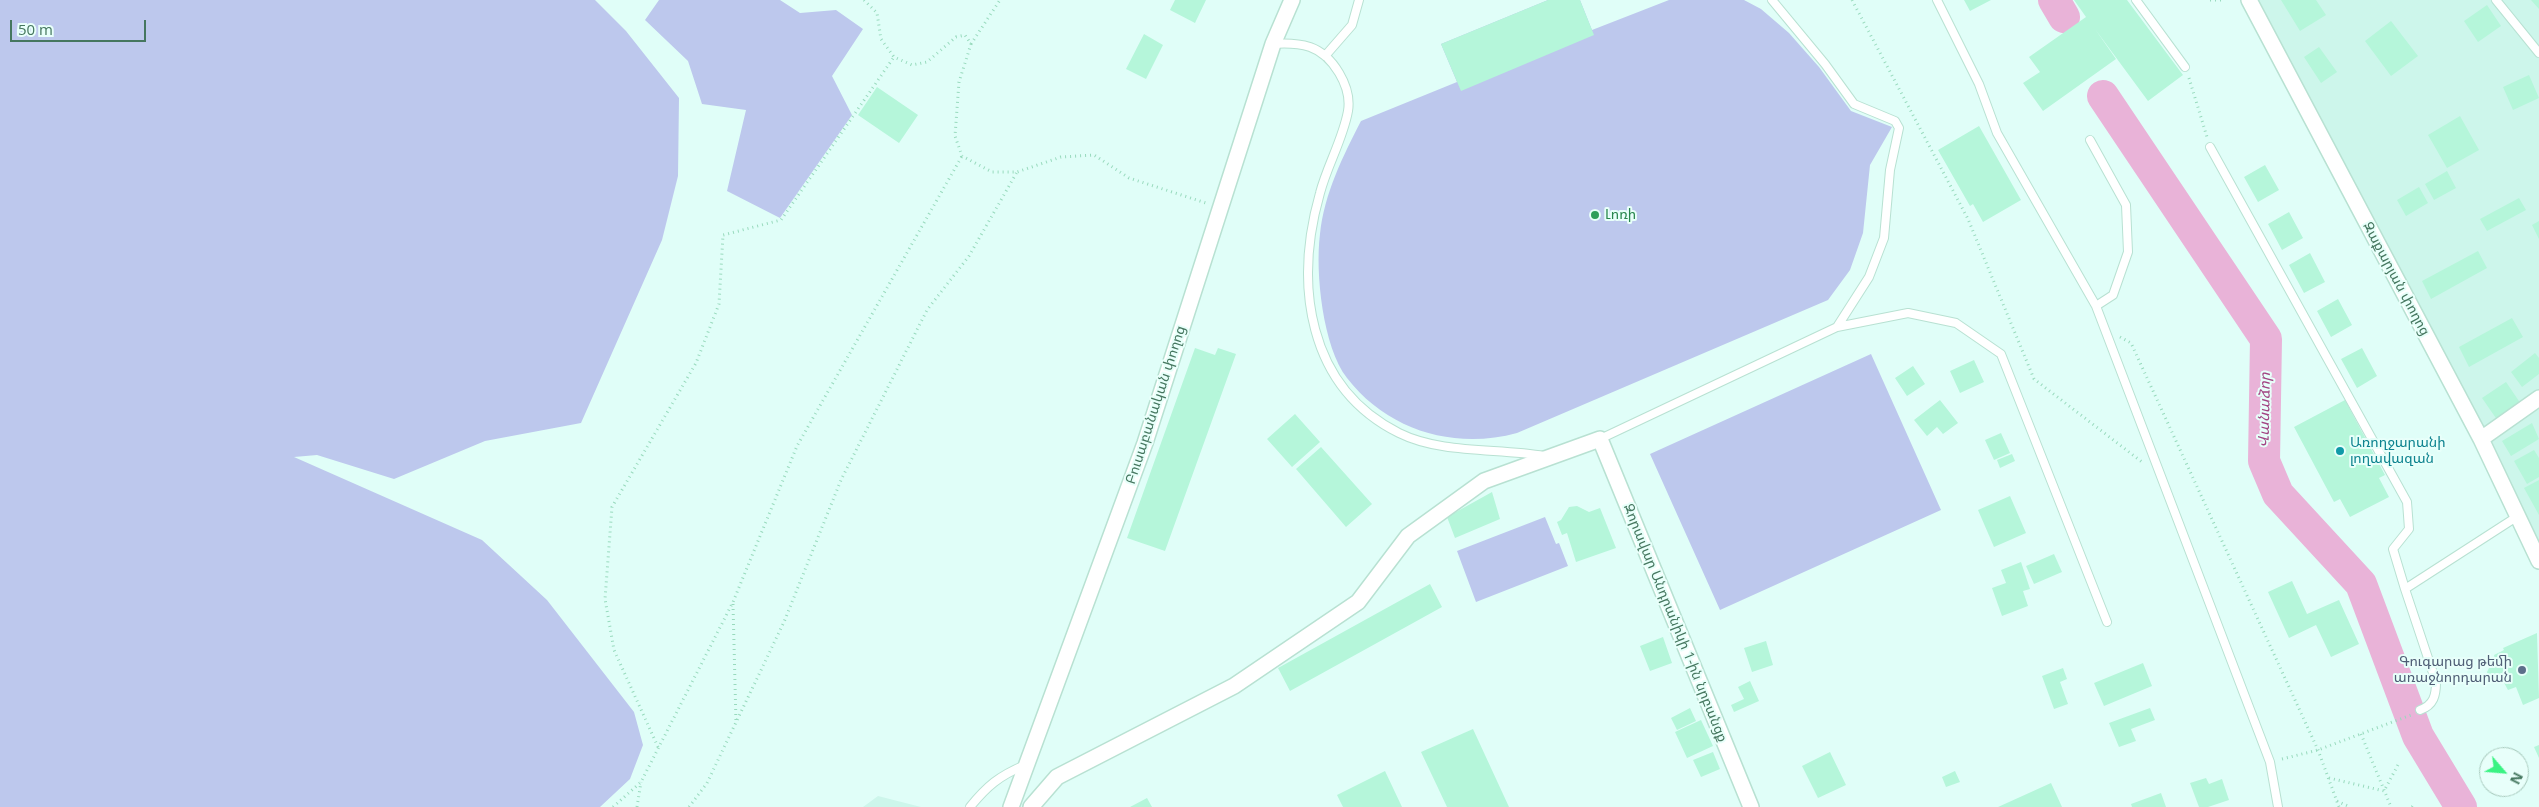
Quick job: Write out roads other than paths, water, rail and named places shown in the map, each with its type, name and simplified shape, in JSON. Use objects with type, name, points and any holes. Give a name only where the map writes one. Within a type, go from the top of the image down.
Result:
[{"type":"street","name":"Բուսաբանական փողոց","points":[[1011,807],[1144,443],[1273,44],[1292,0]]},
{"type":"street","name":"Զաքարյան փողոց","points":[[2249,0],[2481,439],[2539,561]]},
{"type":"street","points":[[2481,439],[2539,398]]},
{"type":"street","points":[[1032,807],[1057,778],[1234,686],[1358,602],[1408,536],[1484,481],[1600,439]]},
{"type":"street","name":"Զորավար Անդրանիկի 1-ին նրբանցք","points":[[1600,439],[1752,807]]},
{"type":"lane","points":[[1325,56],[1352,25],[1359,0]]},
{"type":"lane","points":[[1772,0],[1825,64],[1854,104],[1895,121],[1899,128],[1890,170],[1884,238],[1869,277],[1837,327]]},
{"type":"lane","points":[[1937,0],[1979,84],[1997,133],[2096,306],[2270,762],[2278,807]]},
{"type":"lane","points":[[2136,0],[2185,67]]},
{"type":"lane","points":[[2496,0],[2539,53]]},
{"type":"lane","points":[[1273,44],[1293,43],[1312,47],[1325,56],[1338,71],[1346,88],[1348,110],[1320,193],[1312,232],[1310,306],[1320,348],[1337,381],[1369,415],[1400,434],[1434,445],[1512,450],[1551,457]]},
{"type":"lane","points":[[2090,140],[2126,205],[2127,224],[2128,252],[2113,295],[2096,306]]},
{"type":"lane","points":[[2210,147],[2407,502],[2408,529],[2393,549],[2436,682],[2436,696],[2427,707],[2420,710]]},
{"type":"lane","points":[[1600,439],[1837,327],[1908,313],[1956,323],[2000,354],[2107,622]]},
{"type":"lane","points":[[2405,589],[2518,516]]},
{"type":"lane","points":[[970,807],[986,787],[1002,775],[1027,765]]},
{"type":"waterway","name":"Վանաձոր","points":[[2054,0],[2064,17]]},
{"type":"waterway","name":"Վանաձոր","points":[[2103,96],[2266,339],[2264,461],[2278,494],[2361,584],[2418,736],[2461,807]]},
{"type":"place","name":"Լոռի","points":[[1595,215]]},
{"type":"place","name":"Առողջարանի լողավազան","points":[[2340,451]]},
{"type":"place","name":"Գուգարաց թեմի առաջնորդարան","points":[[2522,670]]}]
